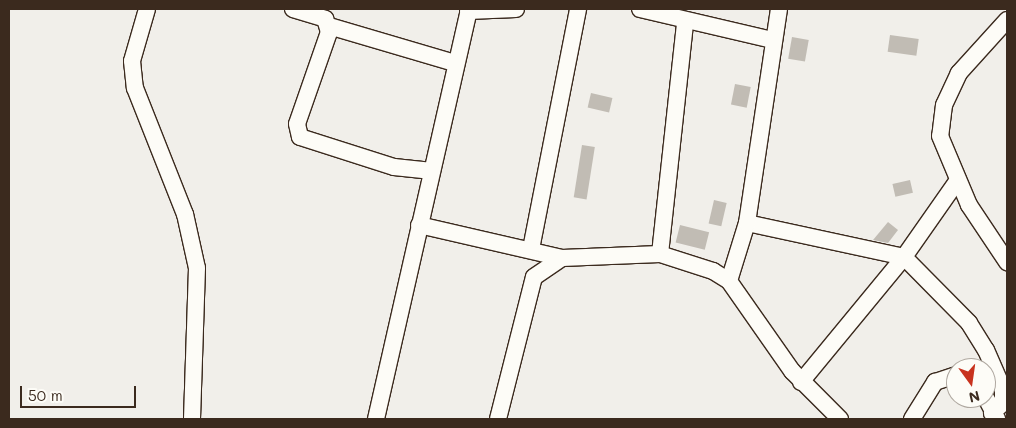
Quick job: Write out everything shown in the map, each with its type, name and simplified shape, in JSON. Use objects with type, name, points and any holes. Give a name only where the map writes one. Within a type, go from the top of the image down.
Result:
[{"type":"street","points":[[147,9],[132,62],[135,88],[185,214],[197,268],[192,419]]},
{"type":"street","points":[[293,9],[325,19],[329,26],[455,63]]},
{"type":"street","points":[[379,419],[430,171],[469,10],[516,9]]},
{"type":"street","points":[[531,249],[578,9]]},
{"type":"street","points":[[640,9],[662,11],[685,23],[772,40]]},
{"type":"street","points":[[729,281],[747,223],[772,40],[779,9]]},
{"type":"street","points":[[1007,20],[959,73],[944,106],[940,136],[958,180],[1007,262]]},
{"type":"street","points":[[660,254],[685,23]]},
{"type":"street","points":[[329,26],[297,124],[300,137],[394,167],[430,171]]},
{"type":"street","points":[[801,382],[904,256],[958,180]]},
{"type":"street","points":[[747,223],[904,256],[969,323],[986,350],[1003,389],[1003,403],[995,416]]},
{"type":"street","points":[[419,226],[531,249],[562,258],[660,254],[713,271],[729,281],[801,382],[840,419]]},
{"type":"street","points":[[498,419],[529,285],[541,270],[562,258]]},
{"type":"street","points":[[912,419],[935,382],[946,378]]},
{"type":"building","points":[[890,35],[919,39],[916,56],[888,52]]},
{"type":"building","points":[[792,37],[809,40],[805,62],[788,59]]},
{"type":"building","points":[[735,84],[751,87],[747,108],[731,105]]},
{"type":"building","points":[[591,93],[612,98],[609,113],[588,108]]},
{"type":"building","points":[[582,145],[595,147],[587,199],[574,197]]},
{"type":"building","points":[[910,180],[913,193],[895,197],[892,184]]},
{"type":"building","points":[[714,200],[727,203],[721,226],[709,223]]},
{"type":"building","points":[[888,222],[898,230],[888,243],[873,240]]},
{"type":"building","points":[[680,225],[709,232],[705,250],[676,242]]}]
